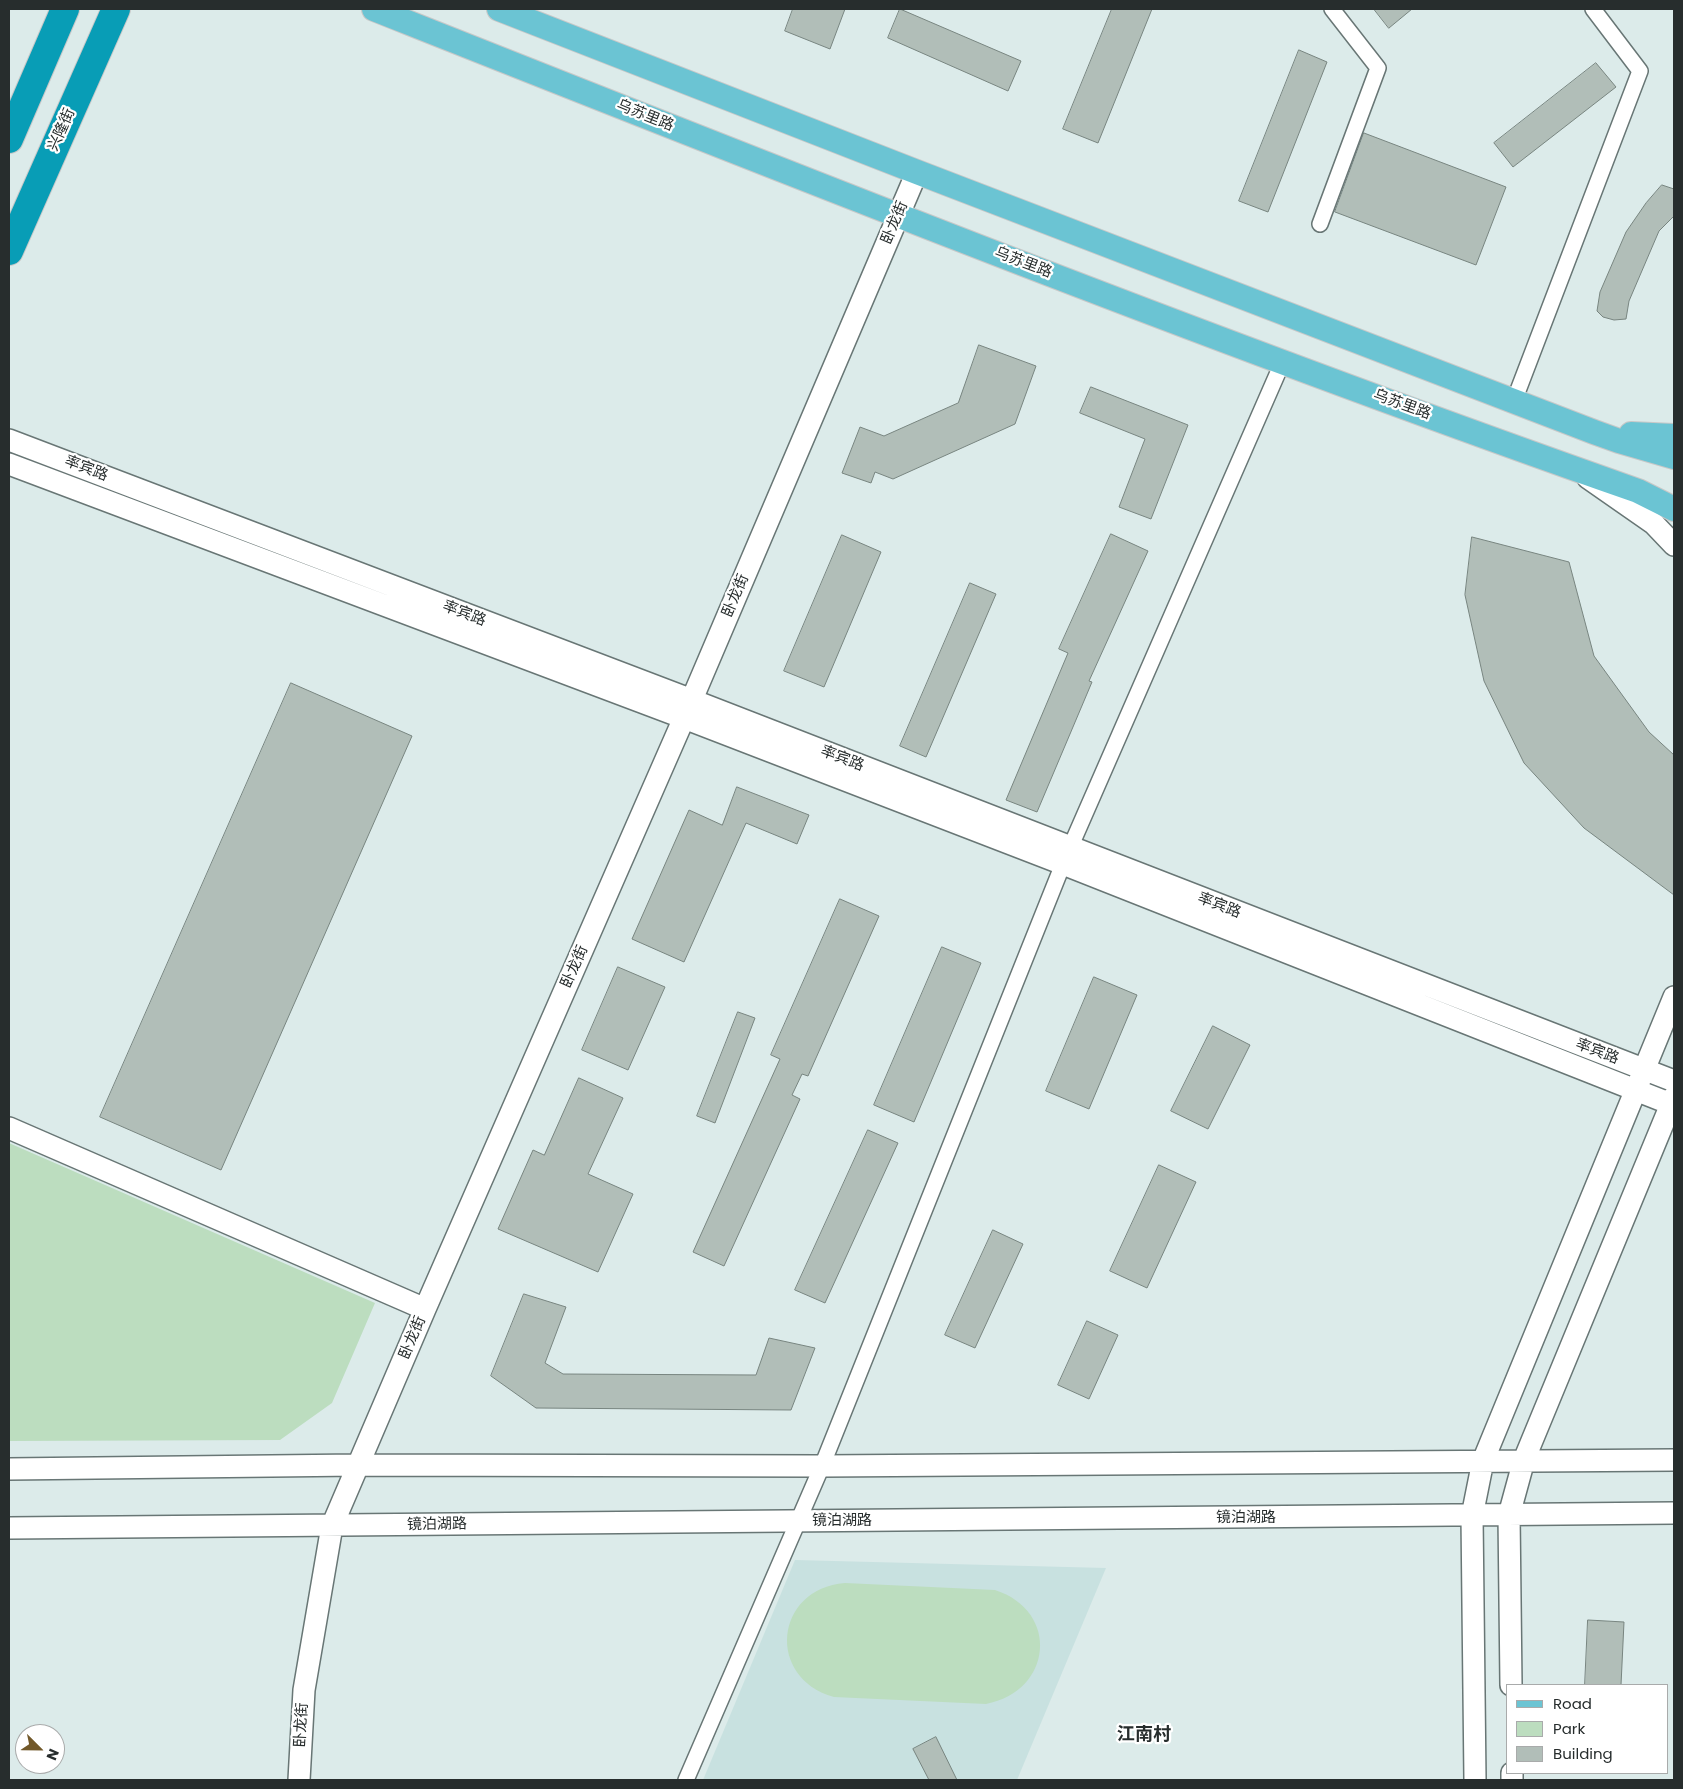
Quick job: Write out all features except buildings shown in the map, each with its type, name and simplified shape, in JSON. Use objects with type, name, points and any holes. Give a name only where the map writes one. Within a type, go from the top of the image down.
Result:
[{"type":"highway","points":[[9,139],[65,9]]},
{"type":"highway","name":"兴隆街","points":[[9,251],[116,9]]},
{"type":"main road","name":"乌苏里路","points":[[374,9],[898,216],[1283,362],[1638,491],[1674,509]]},
{"type":"main road","points":[[499,9],[1594,432],[1674,457]]},
{"type":"main road","points":[[1594,432],[1674,436]]},
{"type":"street","points":[[1320,224],[1378,68],[1332,9]]},
{"type":"street","points":[[1514,401],[1640,71],[1593,9]]},
{"type":"street","name":"卧龙街","points":[[299,1780],[304,1690],[332,1526],[688,709],[917,172]]},
{"type":"street","points":[[686,1780],[822,1466],[1066,856],[1283,362]]},
{"type":"street","name":"率宾路","points":[[9,440],[688,709],[1066,856],[1674,1081]]},
{"type":"street","name":"率宾路","points":[[9,464],[688,709]]},
{"type":"street","points":[[1575,469],[1654,524],[1674,545]]},
{"type":"street","name":"率宾路","points":[[1066,856],[1636,1090],[1672,1101]]},
{"type":"street","points":[[1475,1780],[1472,1516],[1483,1461],[1674,997]]},
{"type":"street","points":[[1511,1684],[1509,1515],[1524,1460],[1672,1101]]},
{"type":"street","points":[[9,1128],[425,1309]]},
{"type":"street","points":[[9,1469],[358,1465],[822,1466],[1674,1460]]},
{"type":"street","name":"镜泊湖路","points":[[9,1528],[1674,1513]]},
{"type":"shaded area","points":[[795,1560],[1106,1568],[1017,1780],[703,1780]]},
{"type":"green space","points":[[9,1143],[375,1303],[332,1403],[280,1440],[9,1441]]},
{"type":"green space","points":[[845,1583],[995,1590],[1016,1600],[1030,1615],[1038,1632],[1040,1650],[1035,1668],[1025,1684],[1008,1696],[986,1704],[834,1697],[812,1687],[797,1672],[789,1654],[787,1635],[792,1617],[804,1601],[821,1589]]},
{"type":"district","name":"江南村","points":[[1144,1735]]}]
